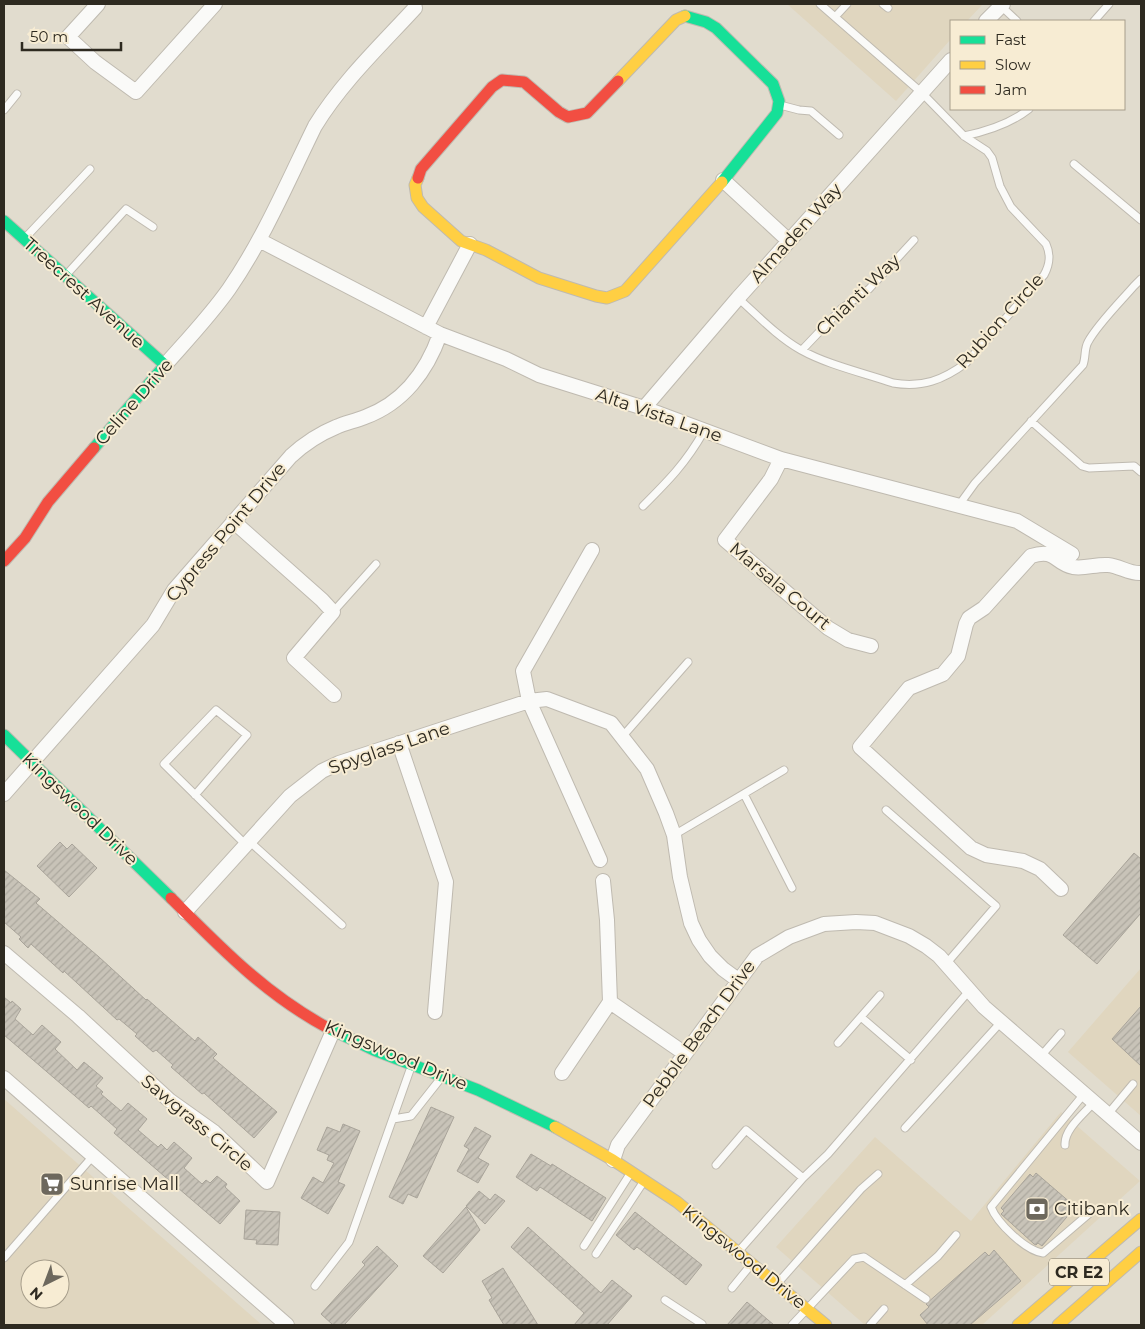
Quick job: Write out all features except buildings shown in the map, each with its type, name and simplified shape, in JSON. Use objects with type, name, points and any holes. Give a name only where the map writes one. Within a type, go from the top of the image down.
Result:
[{"type":"street","points":[[98,4],[68,37],[95,62],[136,92],[215,4]]},
{"type":"street","name":"Celine Drive","points":[[4,561],[24,538],[48,502],[228,290],[259,240],[323,112],[339,91],[415,8]]},
{"type":"street","points":[[685,16],[706,22],[716,28],[773,84],[779,94],[780,105],[777,113],[723,180],[625,291],[612,297],[596,296],[539,278],[486,250],[456,238],[423,207],[416,194],[416,179],[421,169],[492,87],[502,80],[524,82],[559,112],[568,117],[586,113],[676,20],[685,16]]},
{"type":"street","name":"Almaden Way","points":[[644,408],[738,298],[950,61]]},
{"type":"street","points":[[723,180],[789,241]]},
{"type":"street","name":"Treecrest Avenue","points":[[4,221],[165,365]]},
{"type":"street","name":"Alta Vista Lane","points":[[259,240],[440,334],[506,359],[539,375],[644,408],[781,459],[1017,521],[1072,554]]},
{"type":"street","points":[[426,327],[470,244]]},
{"type":"street","name":"Cypress Point Drive","points":[[32,761],[153,625],[174,590],[291,456],[304,444],[337,426],[385,407],[402,395],[423,371],[440,334]]},
{"type":"street","name":"Marsala Court","points":[[781,459],[771,479],[725,540],[828,628],[848,640],[871,646]]},
{"type":"street","points":[[234,521],[333,612],[294,658],[334,695]]},
{"type":"street","points":[[592,550],[523,671],[529,701],[600,860]]},
{"type":"street","points":[[1061,889],[1040,869],[1024,861],[986,855],[971,848],[860,747],[909,688],[943,674],[958,656],[969,618],[984,608],[1031,556],[1040,553],[1049,554],[1077,568],[1108,565],[1133,573],[1141,573]]},
{"type":"street","name":"Spyglass Lane","points":[[185,912],[290,796],[322,771],[339,763],[529,701],[547,699],[612,723],[647,769],[674,835],[680,877],[691,923],[699,940],[710,956],[738,980]]},
{"type":"street","name":"Kingswood Drive","points":[[4,735],[237,964],[267,989],[302,1014],[332,1030],[374,1050],[478,1090],[568,1133],[613,1160],[678,1202],[826,1325]]},
{"type":"street","points":[[399,743],[446,882],[435,1012]]},
{"type":"street","points":[[4,794],[32,761]]},
{"type":"street","points":[[562,1073],[610,1002],[607,920],[603,881]]},
{"type":"street","name":"Pebble Beach Drive","points":[[613,1160],[618,1145],[757,956],[772,946],[806,930],[824,924],[856,922],[875,923],[891,928],[926,946],[946,964],[969,991],[1001,1022],[1141,1143]]},
{"type":"street","name":"Sawgrass Circle","points":[[4,953],[78,1016],[169,1100],[214,1132],[267,1182],[332,1030]]},
{"type":"street","points":[[610,1002],[684,1053]]},
{"type":"street","points":[[4,1078],[281,1323]]},
{"type":"street","name":"CR E2","points":[[1018,1325],[1141,1219]]},
{"type":"street","name":"CR E2","points":[[1058,1325],[1141,1252]]},
{"type":"lane","name":"Rubion Circle","points":[[738,298],[786,340],[802,350],[819,358],[893,383],[914,385],[935,381],[952,373],[966,362],[1044,275],[1050,259],[1046,244],[1041,236],[1019,217],[1007,202],[992,158],[986,151],[964,136],[922,93],[820,4]]},
{"type":"lane","points":[[835,17],[847,4]]},
{"type":"lane","points":[[1095,20],[1109,4]]},
{"type":"lane","points":[[995,10],[1015,20]]},
{"type":"lane","points":[[4,110],[17,94]]},
{"type":"lane","points":[[780,105],[799,110],[811,110],[839,135]]},
{"type":"lane","points":[[964,136],[998,127],[1028,110]]},
{"type":"lane","points":[[1074,164],[1141,220]]},
{"type":"lane","points":[[24,239],[90,169]]},
{"type":"lane","points":[[65,276],[126,209],[152,226]]},
{"type":"lane","name":"Chianti Way","points":[[802,350],[834,316],[869,289],[914,240]]},
{"type":"lane","points":[[959,505],[975,484],[1083,364],[1085,350],[1091,337],[1141,279]]},
{"type":"lane","points":[[1031,421],[1082,466],[1089,468],[1134,466],[1141,472]]},
{"type":"lane","points":[[642,506],[680,468],[694,450],[704,431]]},
{"type":"lane","points":[[333,612],[376,564]]},
{"type":"lane","points":[[622,736],[688,662]]},
{"type":"lane","points":[[195,794],[247,735],[216,710],[164,764],[195,794],[248,843],[342,925]]},
{"type":"lane","points":[[674,835],[784,770]]},
{"type":"lane","points":[[744,794],[792,888]]},
{"type":"lane","points":[[886,810],[996,906],[946,964]]},
{"type":"lane","points":[[738,1252],[803,1178],[828,1154],[969,991]]},
{"type":"lane","points":[[838,1043],[880,994]]},
{"type":"lane","points":[[861,1017],[910,1060]]},
{"type":"lane","points":[[905,1128],[1001,1022]]},
{"type":"lane","points":[[1041,1056],[1061,1033]]},
{"type":"lane","points":[[315,1286],[349,1242],[412,1065]]},
{"type":"lane","points":[[393,1119],[411,1116],[443,1076]]},
{"type":"lane","points":[[1108,1114],[1133,1084]]},
{"type":"lane","points":[[1065,1145],[1069,1131],[1089,1098]]},
{"type":"lane","points":[[1089,1098],[991,1207],[995,1217],[1036,1252],[1043,1252],[1091,1212]]},
{"type":"lane","points":[[716,1165],[746,1130],[803,1178]]},
{"type":"lane","points":[[4,1258],[93,1156]]},
{"type":"lane","points":[[584,1246],[631,1172]]},
{"type":"lane","points":[[776,1285],[861,1190],[878,1174]]},
{"type":"lane","points":[[596,1254],[645,1180]]},
{"type":"lane","points":[[906,1285],[938,1256],[956,1235]]},
{"type":"lane","points":[[792,1325],[854,1259],[860,1257],[864,1257],[926,1299]]},
{"type":"lane","points":[[732,1288],[752,1264]]},
{"type":"lane","points":[[665,1300],[702,1324]]},
{"type":"lane","points":[[870,1325],[884,1309]]},
{"type":"shaded area","points":[[787,4],[983,4],[968,20],[950,20],[950,40],[896,101]]},
{"type":"shaded area","points":[[1141,968],[1141,1116],[1068,1052]]},
{"type":"shaded area","name":"Sunrise Mall","points":[[4,1099],[262,1325],[4,1325]]},
{"type":"shaded area","points":[[1061,1112],[1140,1181],[982,1325],[865,1325],[776,1247],[875,1137],[971,1221]]},
{"type":"traffic: fast","points":[[685,16],[706,22],[716,28],[773,84],[779,101],[777,113],[722,182]]},
{"type":"traffic: fast","points":[[4,221],[165,365],[94,448]]},
{"type":"traffic: fast","points":[[4,735],[171,898]]},
{"type":"traffic: fast","points":[[328,1028],[374,1050],[478,1090],[555,1127]]},
{"type":"traffic: slow","points":[[618,81],[676,20],[685,16]]},
{"type":"traffic: slow","points":[[418,178],[415,185],[417,198],[423,207],[461,241],[486,250],[539,278],[607,298],[625,291],[722,182]]},
{"type":"traffic: slow","points":[[555,1127],[613,1160],[677,1202],[826,1325]]},
{"type":"traffic: slow","points":[[1018,1325],[1141,1219]]},
{"type":"traffic: slow","points":[[1058,1325],[1141,1252]]},
{"type":"traffic: jam","points":[[418,178],[421,169],[492,87],[502,80],[524,82],[559,112],[568,117],[587,113],[618,81]]},
{"type":"traffic: jam","points":[[4,561],[25,538],[48,502],[94,448]]},
{"type":"traffic: jam","points":[[171,898],[226,952],[264,985],[305,1015],[328,1028]]},
{"type":"place","name":"Sunrise Mall","points":[[52,1184]]},
{"type":"place","name":"Citibank","points":[[1037,1209]]}]
